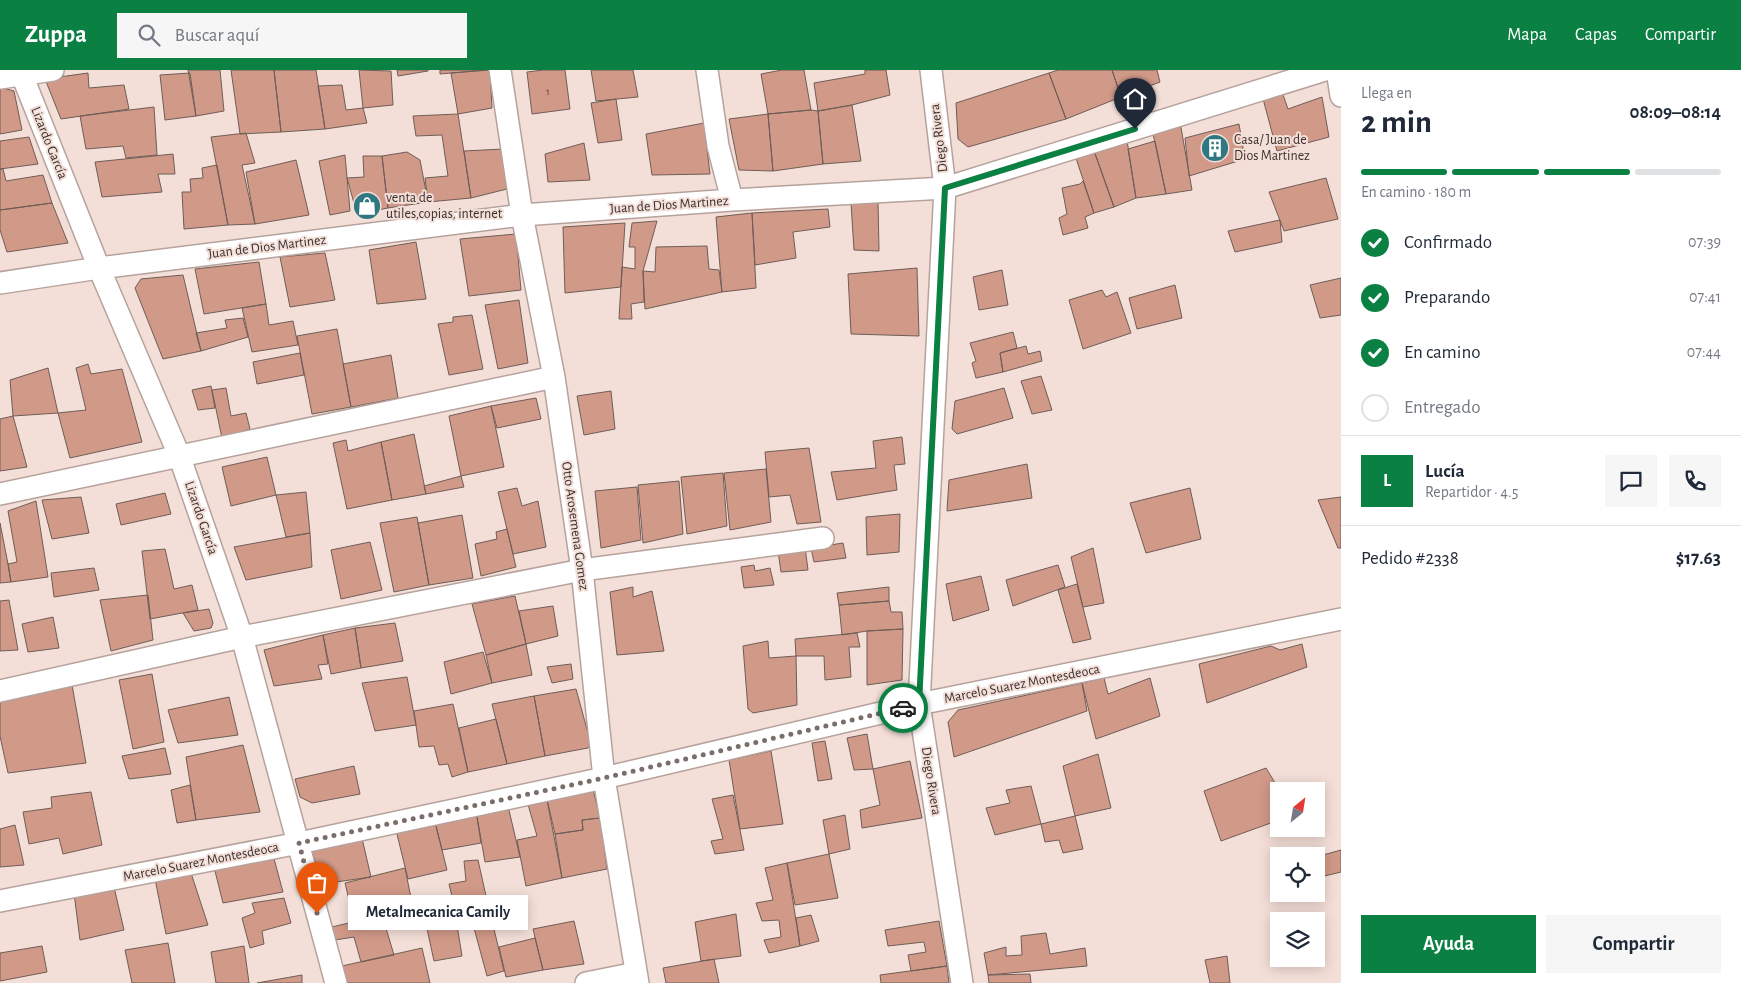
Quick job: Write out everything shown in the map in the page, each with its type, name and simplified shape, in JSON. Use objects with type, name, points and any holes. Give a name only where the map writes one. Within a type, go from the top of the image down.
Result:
[{"type":"street","points":[[0,78],[21,72],[53,70]]},
{"type":"street","name":"Otto Arosemena Gomez","points":[[500,70],[522,215],[554,378],[582,570],[604,778],[637,978]]},
{"type":"street","points":[[707,70],[718,146],[732,200]]},
{"type":"street","name":"Diego Rivera","points":[[931,70],[945,188],[919,704],[962,983]]},
{"type":"street","name":"Juan de Dios Martinez","points":[[0,283],[99,268],[522,215],[732,200],[945,188],[1325,70]]},
{"type":"street","points":[[1337,70],[1341,96]]},
{"type":"street","name":"Lizardo García","points":[[21,72],[99,268],[179,455],[242,637],[336,983]]},
{"type":"street","points":[[0,494],[554,378]]},
{"type":"street","points":[[0,691],[242,637],[582,570],[823,538]]},
{"type":"street","name":"Marcelo Suarez Montesdeoca","points":[[0,901],[299,843],[604,778],[919,704],[1341,619]]},
{"type":"street","points":[[586,983],[637,978]]},
{"type":"building","points":[[188,70],[220,70],[224,111],[196,116]]},
{"type":"building","points":[[231,70],[274,70],[281,132],[240,134]]},
{"type":"building","points":[[274,70],[316,70],[325,129],[281,132]]},
{"type":"building","points":[[359,70],[391,71],[393,105],[363,108]]},
{"type":"building","points":[[397,70],[428,70],[428,71],[398,76]]},
{"type":"building","points":[[440,70],[485,70],[440,74]]},
{"type":"building","points":[[490,70],[492,108],[458,114],[451,73]]},
{"type":"building","points":[[565,70],[570,109],[532,114],[527,72]]},
{"type":"building","points":[[591,70],[633,70],[638,97],[596,101]]},
{"type":"building","points":[[782,70],[804,70],[811,110],[768,114],[761,74]]},
{"type":"building","points":[[865,70],[886,70],[890,95],[852,105],[818,111],[814,83],[865,74]]},
{"type":"building","points":[[1058,70],[1112,70],[1121,97],[1066,119],[1049,73]]},
{"type":"building","points":[[1112,70],[1157,70],[1160,82],[1121,97]]},
{"type":"building","points":[[88,73],[89,88],[124,85],[129,109],[61,119],[45,79]]},
{"type":"building","points":[[190,73],[196,116],[165,120],[160,75]]},
{"type":"building","points":[[1049,73],[1066,119],[968,147],[958,139],[956,103]]},
{"type":"building","points":[[342,85],[346,110],[363,108],[367,123],[325,129],[318,86]]},
{"type":"building","points":[[0,87],[14,91],[22,130],[0,134]]},
{"type":"building","points":[[1281,89],[1288,109],[1322,97],[1329,137],[1277,151],[1262,95]]},
{"type":"building","points":[[616,99],[622,140],[598,143],[591,103]]},
{"type":"building","points":[[852,105],[861,161],[823,164],[818,111]]},
{"type":"building","points":[[154,107],[157,155],[126,158],[123,146],[86,149],[80,116]]},
{"type":"building","points":[[818,111],[823,164],[773,171],[768,114]]},
{"type":"building","points":[[458,114],[471,198],[428,202],[425,178],[448,176],[442,135],[416,136],[413,116]]},
{"type":"building","points":[[768,114],[773,171],[739,170],[729,119]]},
{"type":"building","points":[[1180,122],[1192,190],[1166,194],[1152,129]]},
{"type":"building","points":[[704,123],[710,174],[652,175],[646,134]]},
{"type":"building","name":"Casa/ Juan de Dios Martinez","points":[[1239,124],[1245,159],[1189,176],[1185,138]]},
{"type":"building","points":[[246,133],[255,163],[242,165],[255,224],[228,225],[211,137]]},
{"type":"building","points":[[1126,134],[1136,198],[1114,207],[1093,148]]},
{"type":"building","points":[[29,137],[38,164],[0,169],[0,141]]},
{"type":"building","points":[[1155,141],[1166,194],[1136,198],[1128,149]]},
{"type":"building","points":[[584,143],[590,180],[548,182],[545,154]]},
{"type":"building","points":[[1093,148],[1114,207],[1094,213],[1075,155]]},
{"type":"building","points":[[503,149],[507,189],[471,198],[464,151]]},
{"type":"building","points":[[407,152],[420,160],[428,202],[388,208],[382,156]]},
{"type":"building","points":[[173,154],[175,174],[158,174],[162,192],[102,197],[95,162]]},
{"type":"building","points":[[345,155],[350,211],[330,215],[319,161]]},
{"type":"building","points":[[363,156],[382,156],[388,208],[357,214],[347,178],[364,177]]},
{"type":"building","points":[[296,160],[309,215],[255,224],[246,172]]},
{"type":"building","points":[[217,165],[228,225],[184,229],[182,192],[191,192],[190,179],[203,178],[202,168]]},
{"type":"building","points":[[0,169],[3,169],[6,181],[43,175],[52,203],[0,210]]},
{"type":"building","points":[[1326,178],[1338,219],[1284,231],[1269,192]]},
{"type":"building","points":[[1083,181],[1094,213],[1085,217],[1088,228],[1063,235],[1059,218],[1067,214],[1062,188],[1080,184]]},
{"type":"building","points":[[878,201],[879,251],[854,250],[851,203]]},
{"type":"building","points":[[52,203],[68,243],[7,252],[0,230],[0,210]]},
{"type":"building","points":[[828,209],[830,227],[793,232],[796,258],[755,265],[752,213]]},
{"type":"building","points":[[752,213],[756,288],[722,292],[716,217]]},
{"type":"building","points":[[1280,220],[1282,242],[1235,252],[1228,231]]},
{"type":"building","points":[[657,221],[643,271],[644,302],[631,304],[632,319],[619,319],[622,267],[635,269],[635,247],[629,247],[632,223]]},
{"type":"building","points":[[625,223],[621,287],[565,293],[563,227]]},
{"type":"building","points":[[516,234],[521,290],[469,296],[460,239]]},
{"type":"building","points":[[416,242],[426,299],[377,304],[369,250]]},
{"type":"building","points":[[707,246],[709,269],[719,270],[722,292],[645,309],[643,271],[655,272],[656,247]]},
{"type":"building","points":[[325,253],[335,300],[290,307],[280,257]]},
{"type":"building","points":[[259,262],[266,304],[204,314],[195,269]]},
{"type":"building","points":[[917,268],[919,336],[851,334],[848,274]]},
{"type":"building","points":[[1002,270],[1008,305],[979,310],[973,277]]},
{"type":"building","points":[[183,275],[201,351],[163,359],[135,288],[141,279]]},
{"type":"building","points":[[1341,278],[1341,315],[1320,318],[1310,285]]},
{"type":"building","points":[[1175,285],[1182,318],[1137,329],[1129,298]]},
{"type":"building","points":[[1102,290],[1106,297],[1117,292],[1131,333],[1083,349],[1069,300]]},
{"type":"building","points":[[519,300],[528,363],[498,369],[485,305]]},
{"type":"building","points":[[266,304],[269,325],[293,321],[298,345],[252,352],[242,308]]},
{"type":"building","points":[[472,315],[483,369],[449,375],[438,324],[453,322],[453,317]]},
{"type":"building","points":[[243,318],[248,337],[201,351],[196,333],[227,328],[225,320]]},
{"type":"building","points":[[337,329],[351,407],[312,414],[297,336]]},
{"type":"building","points":[[1013,332],[1017,348],[1000,353],[1003,372],[976,378],[972,363],[976,361],[970,343]]},
{"type":"building","points":[[1026,346],[1028,354],[1040,351],[1042,361],[1003,372],[1000,353]]},
{"type":"building","points":[[300,353],[304,375],[257,384],[253,362]]},
{"type":"building","points":[[391,355],[398,398],[351,407],[343,364]]},
{"type":"building","points":[[88,364],[91,374],[122,369],[142,442],[70,458],[58,413],[86,410],[76,368]]},
{"type":"building","points":[[48,368],[58,413],[13,416],[10,380]]},
{"type":"building","points":[[1041,376],[1052,410],[1032,414],[1021,381]]},
{"type":"building","points":[[211,386],[215,408],[198,410],[192,390]]},
{"type":"building","points":[[226,388],[231,416],[246,413],[250,429],[222,438],[212,390]]},
{"type":"building","points":[[1004,388],[1013,418],[957,434],[952,429],[955,401]]},
{"type":"building","points":[[611,391],[615,429],[584,435],[577,396]]},
{"type":"building","points":[[536,398],[541,419],[497,428],[491,406]]},
{"type":"building","points":[[491,406],[504,467],[461,476],[449,416]]},
{"type":"building","points":[[13,416],[27,467],[0,471],[0,419]]},
{"type":"building","points":[[414,434],[426,494],[392,500],[381,442]]},
{"type":"building","points":[[902,437],[905,464],[894,465],[897,490],[837,500],[831,472],[876,468],[873,441]]},
{"type":"building","points":[[346,440],[348,451],[381,442],[392,500],[347,509],[333,443]]},
{"type":"building","points":[[809,448],[821,522],[797,524],[790,495],[769,497],[765,452]]},
{"type":"building","points":[[267,457],[276,495],[231,506],[222,467]]},
{"type":"building","points":[[1027,464],[1032,498],[947,511],[949,480]]},
{"type":"building","points":[[766,469],[771,522],[730,530],[724,473]]},
{"type":"building","points":[[723,473],[727,526],[687,534],[681,477]]},
{"type":"building","points":[[461,476],[464,487],[426,494],[424,486]]},
{"type":"building","points":[[679,481],[683,534],[643,543],[638,485]]},
{"type":"building","points":[[637,487],[641,540],[601,548],[595,491]]},
{"type":"building","points":[[517,488],[522,506],[538,501],[546,547],[513,554],[498,492]]},
{"type":"building","points":[[1190,488],[1201,539],[1146,553],[1130,503]]},
{"type":"building","points":[[306,492],[310,533],[286,537],[276,495]]},
{"type":"building","points":[[165,493],[171,514],[121,525],[116,504]]},
{"type":"building","points":[[81,497],[89,533],[52,539],[42,500]]},
{"type":"building","points":[[1341,497],[1341,548],[1338,548],[1318,500]]},
{"type":"building","points":[[36,501],[48,577],[11,582],[8,564],[17,562],[8,511]]},
{"type":"building","points":[[900,514],[899,552],[867,555],[866,517]]},
{"type":"building","points":[[462,515],[473,578],[429,585],[418,523]]},
{"type":"building","points":[[417,517],[429,585],[394,592],[380,523]]},
{"type":"building","points":[[0,523],[8,564],[11,582],[0,583]]},
{"type":"building","points":[[507,529],[516,567],[481,576],[475,544],[497,539],[496,532]]},
{"type":"building","points":[[310,533],[312,567],[246,580],[234,547]]},
{"type":"building","points":[[370,542],[382,590],[341,599],[331,550]]},
{"type":"building","points":[[843,543],[846,558],[814,562],[811,548]]},
{"type":"building","points":[[805,547],[808,570],[781,572],[778,551]]},
{"type":"building","points":[[1093,548],[1104,603],[1083,607],[1071,557]]},
{"type":"building","points":[[165,549],[174,589],[192,585],[198,610],[150,619],[142,551]]},
{"type":"building","points":[[754,565],[755,571],[770,568],[774,585],[744,588],[741,567]]},
{"type":"building","points":[[1058,565],[1065,587],[1013,606],[1006,580]]},
{"type":"building","points":[[94,568],[99,590],[54,597],[51,573]]},
{"type":"building","points":[[981,576],[989,610],[953,621],[946,584]]},
{"type":"building","points":[[1077,584],[1091,639],[1073,643],[1058,590]]},
{"type":"building","points":[[633,587],[633,597],[652,591],[664,651],[617,655],[610,592]]},
{"type":"building","points":[[889,587],[889,601],[839,605],[837,593]]},
{"type":"building","points":[[148,595],[153,640],[111,651],[100,600]]},
{"type":"building","points":[[515,596],[526,644],[486,655],[472,604]]},
{"type":"building","points":[[9,600],[18,650],[0,651],[0,601]]},
{"type":"building","points":[[889,601],[891,612],[902,612],[903,629],[867,631],[842,635],[839,605]]},
{"type":"building","points":[[553,606],[558,636],[526,644],[519,611]]},
{"type":"building","points":[[209,609],[213,623],[211,628],[194,631],[183,613]]},
{"type":"building","points":[[53,617],[59,648],[28,652],[22,624]]},
{"type":"building","points":[[395,623],[403,661],[361,668],[355,628]]},
{"type":"building","points":[[355,628],[361,668],[331,674],[323,635]]},
{"type":"building","points":[[903,629],[902,680],[867,685],[867,631]]},
{"type":"building","points":[[857,633],[860,647],[849,647],[851,677],[825,680],[824,656],[796,656],[795,639]]},
{"type":"building","points":[[323,635],[328,664],[318,665],[322,679],[274,686],[264,650]]},
{"type":"building","points":[[768,641],[769,658],[796,656],[797,705],[753,713],[748,709],[743,646]]},
{"type":"building","points":[[526,644],[532,675],[492,683],[486,655]]},
{"type":"building","points":[[1302,644],[1307,667],[1207,703],[1199,664],[1271,646],[1280,650]]},
{"type":"building","points":[[483,652],[492,683],[451,694],[444,662]]},
{"type":"building","points":[[571,664],[573,679],[552,683],[547,667]]},
{"type":"building","points":[[152,674],[164,742],[133,749],[119,680]]},
{"type":"building","points":[[407,677],[416,725],[375,731],[362,683]]},
{"type":"building","points":[[1104,678],[1108,694],[1150,678],[1160,716],[1096,739],[1082,683]]},
{"type":"building","points":[[1082,683],[1087,711],[954,757],[948,722],[958,710]]},
{"type":"building","points":[[72,685],[86,763],[8,773],[0,736],[0,700]]},
{"type":"building","points":[[576,689],[591,744],[588,748],[545,756],[534,696]]},
{"type":"building","points":[[534,696],[545,756],[507,764],[492,704]]},
{"type":"building","points":[[229,697],[238,735],[178,743],[168,710]]},
{"type":"building","points":[[453,704],[468,772],[452,777],[448,764],[439,765],[434,746],[419,747],[414,711]]},
{"type":"building","points":[[496,719],[507,764],[468,772],[459,728]]},
{"type":"building","points":[[867,734],[873,769],[854,770],[847,738]]},
{"type":"building","points":[[825,741],[832,779],[818,781],[812,743]]},
{"type":"building","points":[[243,745],[260,812],[196,820],[186,757]]},
{"type":"building","points":[[165,748],[171,774],[129,779],[122,756]]},
{"type":"building","points":[[771,751],[783,824],[740,829],[729,760]]},
{"type":"building","points":[[1098,754],[1111,808],[1075,816],[1063,766]]},
{"type":"building","points":[[910,761],[922,818],[862,828],[860,810],[880,805],[873,769]]},
{"type":"building","points":[[354,766],[360,794],[312,803],[300,797],[295,779]]},
{"type":"building","points":[[1266,768],[1275,782],[1270,782],[1270,823],[1221,841],[1204,791]]},
{"type":"building","points":[[190,785],[196,820],[177,823],[171,790]]},
{"type":"building","points":[[1031,786],[1041,824],[995,835],[986,808],[1010,803],[1006,790]]},
{"type":"building","points":[[593,789],[600,818],[582,820],[583,830],[555,834],[546,795]]},
{"type":"building","points":[[91,792],[102,845],[63,854],[59,838],[29,844],[23,812],[52,808],[51,797]]},
{"type":"building","points":[[546,795],[562,878],[526,886],[517,840],[537,836],[527,801]]},
{"type":"building","points":[[733,795],[744,850],[715,854],[711,841],[723,839],[712,799]]},
{"type":"building","points":[[508,806],[520,857],[485,862],[476,811]]},
{"type":"building","points":[[476,811],[481,843],[442,850],[434,818]]},
{"type":"building","points":[[845,815],[850,849],[829,854],[823,820]]},
{"type":"building","points":[[1075,816],[1083,849],[1063,853],[1059,840],[1045,842],[1041,824]]},
{"type":"building","points":[[434,818],[447,870],[408,879],[395,826]]},
{"type":"building","points":[[600,818],[607,869],[562,878],[555,834],[583,830],[582,820]]},
{"type":"building","points":[[15,825],[24,865],[0,867],[0,829]]},
{"type":"building","points":[[361,834],[371,877],[322,884],[312,852],[319,843]]},
{"type":"building","points":[[1341,850],[1341,872],[1325,876],[1325,854]]},
{"type":"building","points":[[829,854],[838,898],[795,905],[787,863]]},
{"type":"building","points":[[273,855],[283,892],[223,903],[214,867]]},
{"type":"building","points":[[478,860],[486,896],[453,901],[449,884],[466,881],[464,861]]},
{"type":"building","points":[[787,863],[800,946],[769,953],[764,940],[781,937],[779,920],[762,921],[756,903],[773,900],[765,868]]},
{"type":"building","points":[[405,868],[413,908],[354,921],[345,883]]},
{"type":"building","points":[[190,870],[208,925],[166,934],[155,879]]},
{"type":"building","points":[[114,887],[124,930],[80,940],[74,893]]},
{"type":"building","points":[[284,898],[291,923],[262,931],[264,944],[250,948],[242,918],[255,913],[252,903]]},
{"type":"building","points":[[736,914],[741,956],[701,961],[695,922]]},
{"type":"building","points":[[382,915],[394,955],[361,962],[354,937],[335,940],[332,927]]},
{"type":"building","points":[[811,915],[819,941],[800,946],[796,918]]},
{"type":"building","points":[[456,919],[462,956],[434,961],[426,924]]},
{"type":"building","points":[[574,921],[584,964],[543,970],[533,929]]},
{"type":"building","points":[[939,921],[947,966],[911,971],[908,955],[926,952],[924,942],[888,946],[885,930]]},
{"type":"building","points":[[493,925],[504,971],[487,976],[474,928]]},
{"type":"building","points":[[1046,933],[1050,954],[1085,948],[1087,966],[988,975],[984,953],[1006,947],[1006,956],[1022,955],[1021,936]]},
{"type":"building","points":[[535,938],[543,970],[506,977],[499,947]]},
{"type":"building","points":[[168,943],[175,983],[132,983],[125,950]]},
{"type":"building","points":[[42,946],[47,972],[0,981],[0,953]]},
{"type":"building","points":[[244,946],[249,983],[216,983],[211,952]]},
{"type":"building","points":[[422,948],[430,983],[347,983],[342,966]]},
{"type":"building","points":[[1227,956],[1230,983],[1210,983],[1205,960]]},
{"type":"building","points":[[714,959],[719,983],[666,983],[663,968]]},
{"type":"building","points":[[947,966],[949,983],[881,983],[880,975]]},
{"type":"building","points":[[1030,974],[1031,983],[989,983],[988,975]]},
{"type":"building","points":[[302,975],[302,983],[257,983]]},
{"type":"way so far","points":[[317,913],[299,843],[604,778],[903,708]]},
{"type":"place","name":"Casa/ Juan de Dios Martinez","points":[[1215,148]]},
{"type":"place","name":"venta de utiles,copias, internet","points":[[367,206]]},
{"type":"place","name":"Metalmecanica Camily","points":[[317,913]]},
{"type":"route","points":[[903,708],[919,704],[945,188],[1135,129]]}]
